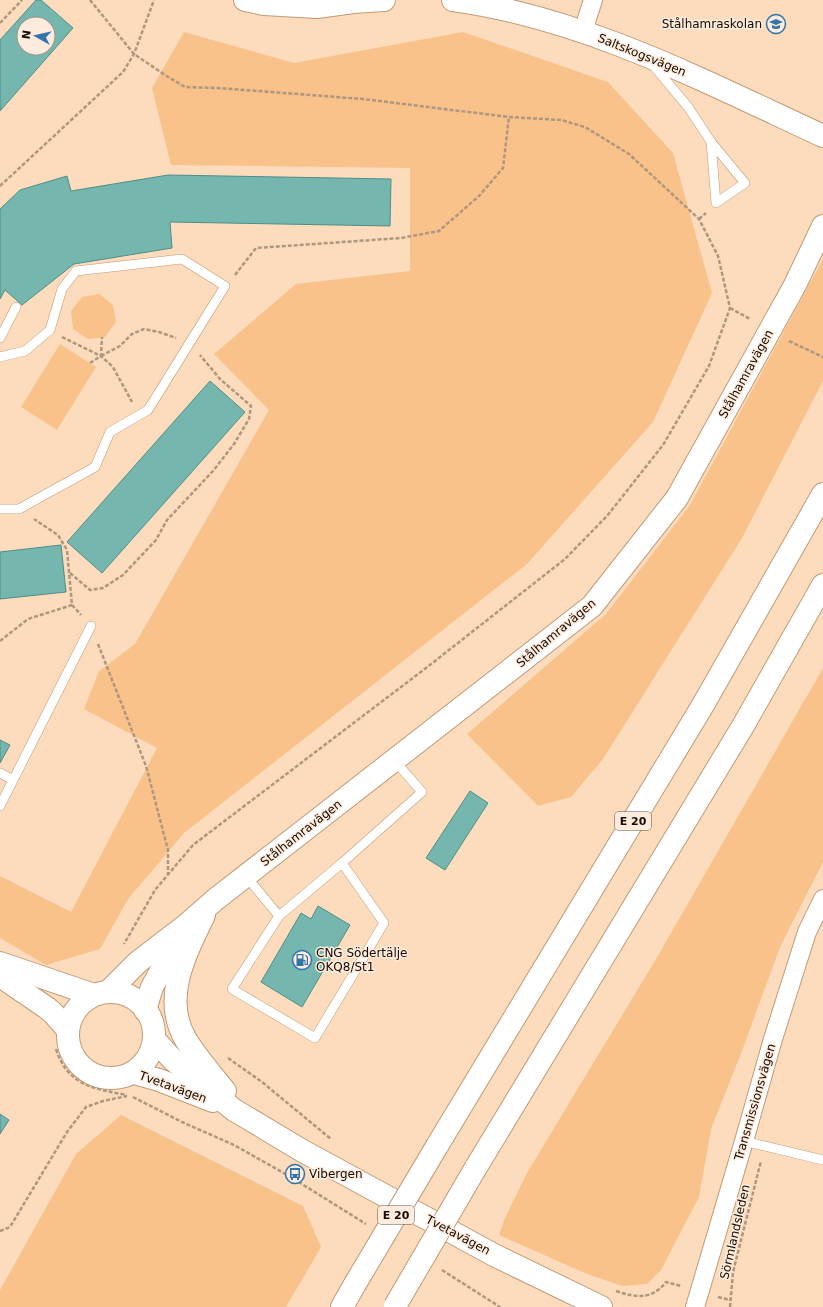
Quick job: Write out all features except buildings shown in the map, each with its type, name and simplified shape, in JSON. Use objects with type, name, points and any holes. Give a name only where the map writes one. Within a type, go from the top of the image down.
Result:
[{"type":"main road","points":[[245,0],[264,4],[317,7],[353,2],[384,0]]},
{"type":"main road","name":"Saltskogsvägen","points":[[453,0],[486,5],[583,31],[645,55],[703,80],[823,136]]},
{"type":"main road","name":"Stålhamravägen","points":[[101,994],[138,962],[186,926],[208,906],[592,606],[677,498],[795,285],[823,226]]},
{"type":"main road","name":"E 20","points":[[342,1307],[437,1146],[703,705],[823,494]]},
{"type":"main road","points":[[395,1307],[475,1169],[743,726],[823,585]]},
{"type":"main road","name":"Stålhamravägen","points":[[208,906],[186,953],[178,977],[175,997],[178,1017],[185,1039],[192,1050],[240,1113]]},
{"type":"main road","name":"Stålhamravägen","points":[[146,1010],[152,987],[186,926]]},
{"type":"main road","points":[[0,963],[101,994],[125,994],[133,998],[146,1010],[150,1016],[153,1024],[154,1039],[148,1058],[134,1072],[126,1076],[110,1079],[99,1077],[88,1072],[76,1061],[72,1054],[68,1038],[61,1037]]},
{"type":"main road","points":[[0,976],[54,1013],[61,1037]]},
{"type":"main road","points":[[61,1037],[79,1006],[101,994]]},
{"type":"main road","name":"Tvetavägen","points":[[154,1039],[172,1060],[240,1113],[301,1150],[494,1255],[601,1307]]},
{"type":"main road","name":"Tvetavägen","points":[[134,1072],[159,1080],[240,1113]]},
{"type":"street","points":[[583,31],[593,0]]},
{"type":"street","name":"Transmissionsvägen","points":[[695,1307],[784,1003],[807,932],[823,899]]},
{"type":"lane","points":[[645,55],[688,107],[711,142],[745,183],[716,203],[711,142]]},
{"type":"lane","points":[[0,357],[25,351],[50,330],[62,289],[76,271],[182,259],[225,286],[148,410],[110,432],[95,467],[19,509],[0,508]]},
{"type":"lane","points":[[0,338],[16,307]]},
{"type":"lane","points":[[0,806],[91,626]]},
{"type":"lane","points":[[342,863],[384,923],[315,1038],[232,989],[279,916],[342,863],[422,792],[394,760]]},
{"type":"lane","points":[[0,773],[13,780]]},
{"type":"lane","points":[[246,876],[279,916]]},
{"type":"lane","points":[[744,1141],[823,1160]]},
{"type":"path","points":[[0,23],[22,0]]},
{"type":"path","points":[[90,0],[134,54],[185,87],[218,88],[364,99],[509,117],[561,120],[585,128],[629,154],[699,219],[718,256],[730,308],[709,366],[663,445],[607,516],[565,559],[426,668],[193,845],[155,890],[120,951]]},
{"type":"path","points":[[0,186],[123,72],[134,54],[154,0]]},
{"type":"path","points":[[225,286],[256,248],[400,238],[439,232],[479,196],[503,168],[509,117]]},
{"type":"path","points":[[730,308],[752,320]]},
{"type":"path","points":[[70,573],[90,590],[103,588],[126,572],[156,540],[167,520],[213,471],[234,444],[250,419],[251,406],[220,379],[190,342],[144,329],[132,334],[120,346],[90,363]]},
{"type":"path","points":[[50,330],[69,342],[101,356],[113,367],[139,416]]},
{"type":"path","points":[[101,356],[102,338]]},
{"type":"path","points":[[787,340],[823,357]]},
{"type":"path","points":[[0,641],[28,619],[72,605],[68,550],[58,536],[19,509]]},
{"type":"path","points":[[91,626],[146,766],[168,850],[168,875]]},
{"type":"path","points":[[61,1037],[61,1063],[85,1086],[129,1095],[182,1122],[234,1145],[289,1176],[369,1226]]},
{"type":"path","points":[[0,1231],[10,1228],[67,1132],[86,1106],[129,1095]]},
{"type":"path","name":"Sörmlandsleden","points":[[730,1307],[733,1272],[765,1146]]},
{"type":"path","points":[[437,1267],[500,1307]]},
{"type":"shaded area","points":[[184,32],[294,63],[463,32],[608,82],[673,153],[712,293],[653,422],[527,564],[184,833],[128,899],[100,949],[46,965],[0,938],[0,876],[71,912],[157,748],[84,709],[99,671],[135,644],[269,410],[214,354],[296,284],[410,271],[410,168],[171,165],[152,88]]},
{"type":"shaded area","points":[[823,259],[823,381],[742,538],[603,759],[571,797],[538,806],[467,734],[606,614],[690,505]]},
{"type":"shaded area","points":[[99,294],[113,305],[116,322],[105,337],[88,339],[73,329],[71,311],[82,297]]},
{"type":"shaded area","points":[[60,344],[96,367],[57,430],[21,407]]},
{"type":"shaded area","points":[[823,668],[823,862],[780,947],[742,1051],[711,1129],[699,1197],[661,1270],[647,1284],[622,1286],[587,1274],[499,1235],[505,1218],[527,1173],[659,954]]},
{"type":"shaded area","points":[[121,1115],[303,1206],[321,1247],[286,1307],[0,1307],[0,1290],[76,1154]]},
{"type":"place","name":"Stålhamraskolan","points":[[776,24]]},
{"type":"place","name":"CNG Södertälje OKQ8/St1","points":[[302,960]]},
{"type":"place","name":"Vibergen","points":[[295,1174]]}]
